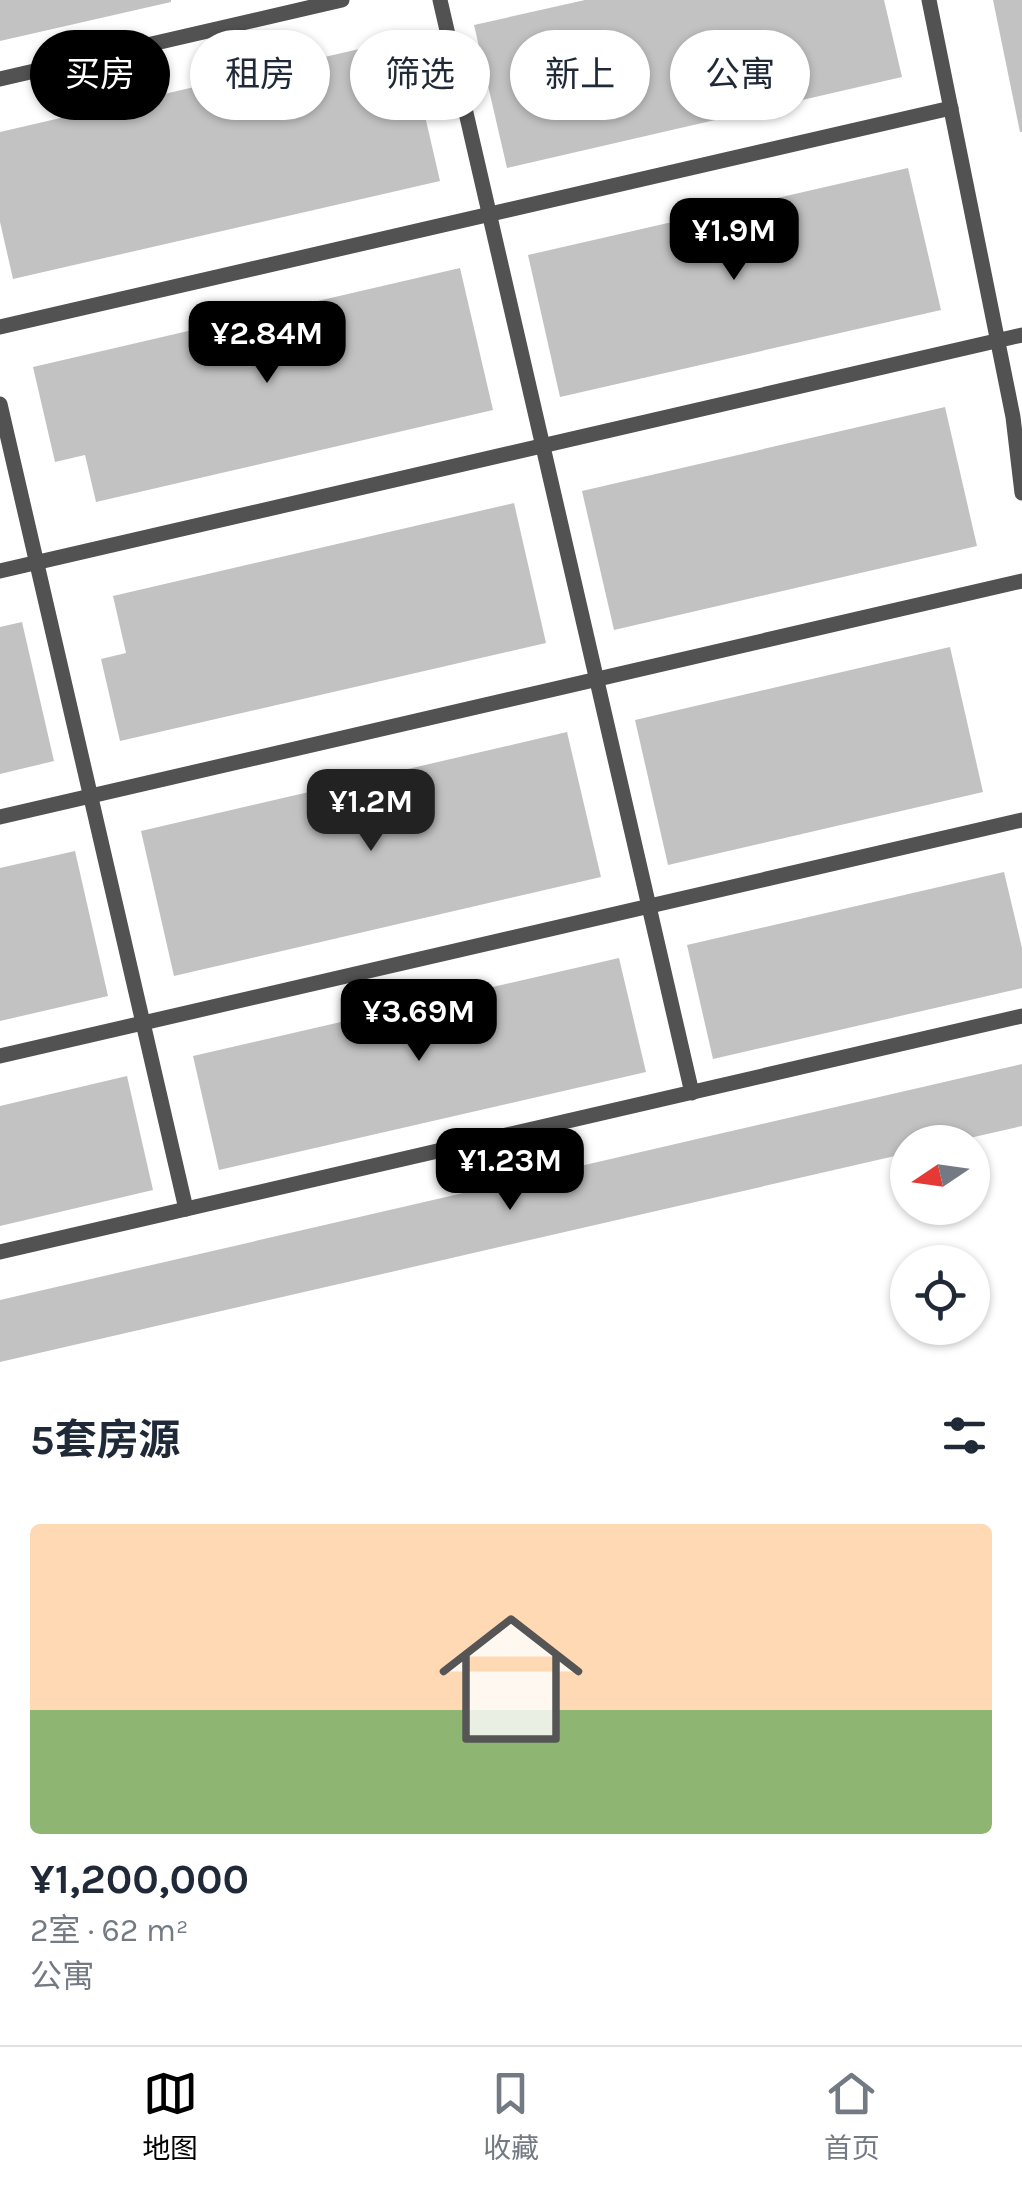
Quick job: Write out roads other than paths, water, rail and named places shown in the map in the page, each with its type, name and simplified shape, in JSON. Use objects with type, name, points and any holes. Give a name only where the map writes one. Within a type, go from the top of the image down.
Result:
[{"type":"lane","points":[[0,79],[342,0]]},
{"type":"lane","points":[[440,0],[692,1092]]},
{"type":"lane","points":[[929,0],[1013,417],[1022,494]]},
{"type":"lane","points":[[0,327],[951,108]]},
{"type":"lane","points":[[0,570],[1022,334]]},
{"type":"lane","points":[[0,404],[186,1210]]},
{"type":"lane","points":[[0,817],[1022,581]]},
{"type":"lane","points":[[0,1056],[1022,820]]},
{"type":"lane","points":[[0,1252],[1022,1016]]}]
